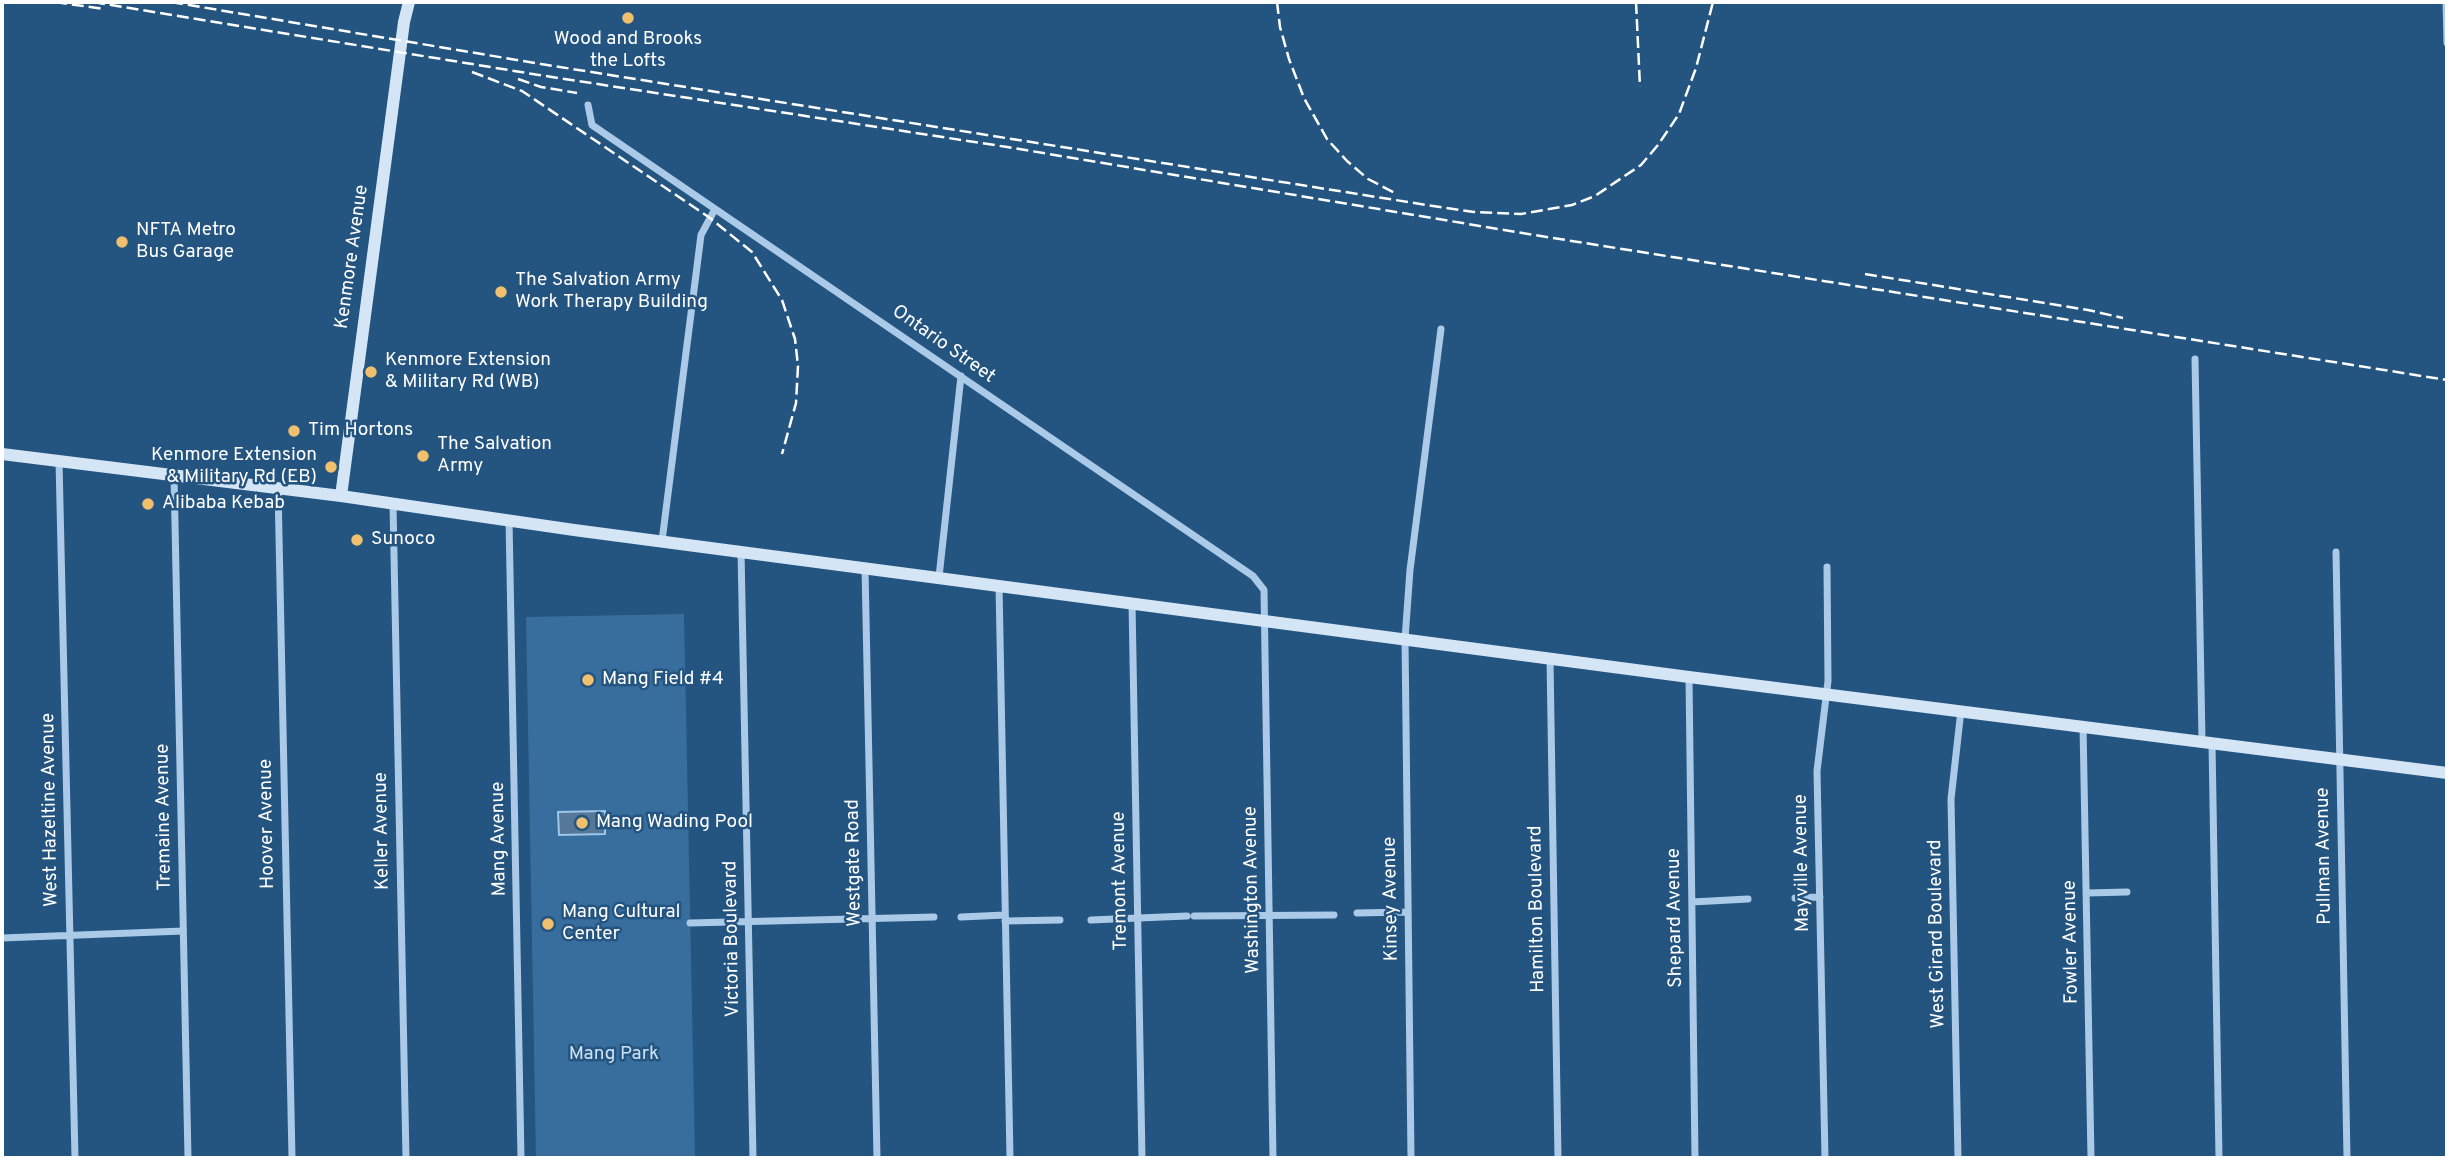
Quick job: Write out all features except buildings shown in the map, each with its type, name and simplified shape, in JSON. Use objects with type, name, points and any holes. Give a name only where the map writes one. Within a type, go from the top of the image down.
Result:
[{"type":"main road","name":"Kenmore Avenue","points":[[402,2],[404,22]]},
{"type":"main road","name":"Kenmore Avenue","points":[[341,496],[404,22],[409,2]]},
{"type":"main road","points":[[2,454],[341,496],[1550,659],[2447,773]]},
{"type":"street","points":[[2446,2],[2447,43]]},
{"type":"street","name":"Ontario Street","points":[[588,105],[592,125],[1253,576],[1264,590],[1264,620]]},
{"type":"street","points":[[662,541],[701,235],[715,209]]},
{"type":"street","name":"Kinsey Avenue","points":[[1411,1158],[1405,639],[1410,570],[1441,329]]},
{"type":"street","points":[[2195,359],[2219,1158]]},
{"type":"street","points":[[939,577],[961,376]]},
{"type":"street","name":"West Hazeltine Avenue","points":[[60,461],[75,1158]]},
{"type":"street","name":"Tremaine Avenue","points":[[174,475],[188,1158]]},
{"type":"street","name":"Hoover Avenue","points":[[278,488],[292,1158]]},
{"type":"street","name":"Keller Avenue","points":[[393,503],[406,1158]]},
{"type":"street","name":"Mang Avenue","points":[[509,519],[522,1158]]},
{"type":"street","name":"Victoria Boulevard","points":[[741,551],[753,1158]]},
{"type":"street","name":"Pullman Avenue","points":[[2336,552],[2347,1158]]},
{"type":"street","name":"Mayville Avenue","points":[[1825,1158],[1817,771],[1826,694],[1826,567]]},
{"type":"street","name":"Westgate Road","points":[[865,568],[877,1158]]},
{"type":"street","points":[[999,585],[1010,1158]]},
{"type":"street","name":"Tremont Avenue","points":[[1132,603],[1142,1158]]},
{"type":"street","name":"Washington Avenue","points":[[1264,620],[1273,1158]]},
{"type":"street","name":"Hamilton Boulevard","points":[[1550,659],[1558,1158]]},
{"type":"street","name":"Shepard Avenue","points":[[1689,677],[1695,1158]]},
{"type":"street","name":"West Girard Boulevard","points":[[1958,1158],[1951,799],[1961,710]]},
{"type":"street","name":"Fowler Avenue","points":[[2083,725],[2091,1158]]},
{"type":"street","points":[[2087,893],[2127,892]]},
{"type":"street","points":[[1796,898],[1820,897]]},
{"type":"street","points":[[1692,902],[1748,899]]},
{"type":"street","points":[[1357,913],[1408,912]]},
{"type":"street","points":[[1091,920],[1334,915]]},
{"type":"street","points":[[690,923],[934,917]]},
{"type":"street","points":[[961,917],[1059,920]]},
{"type":"street","points":[[2,938],[183,931]]},
{"type":"green space","name":"Mang Park","points":[[684,614],[695,1158],[536,1158],[526,617]]},
{"type":"shaded area","name":"Mang Wading Pool","points":[[605,811],[605,834],[559,835],[558,812]]},
{"type":"railway","points":[[55,2],[104,9]]},
{"type":"railway","points":[[93,2],[2447,380]]},
{"type":"railway","points":[[171,2],[541,64],[1433,206],[1474,212],[1521,214],[1572,205],[1595,196],[1641,165],[1679,114],[1696,68],[1713,2]]},
{"type":"railway","points":[[1277,2],[1280,27],[1289,59],[1304,98],[1327,139],[1368,179],[1397,194]]},
{"type":"railway","points":[[1636,2],[1640,87]]},
{"type":"railway","points":[[472,72],[522,91],[710,218],[752,252],[782,300],[795,339],[798,366],[796,403],[782,454]]},
{"type":"railway","points":[[518,79],[541,87],[577,93]]},
{"type":"railway","points":[[1865,274],[2123,318]]},
{"type":"place","name":"Wood and Brooks the Lofts","points":[[628,18]]},
{"type":"place","name":"NFTA Metro Bus Garage","points":[[122,242]]},
{"type":"place","name":"The Salvation Army Work Therapy Building","points":[[501,292]]},
{"type":"place","name":"Kenmore Extension & Military Rd (WB)","points":[[371,372]]},
{"type":"place","name":"Tim Hortons","points":[[294,431]]},
{"type":"place","name":"The Salvation Army","points":[[423,456]]},
{"type":"place","name":"Kenmore Extension & Military Rd (EB)","points":[[331,467]]},
{"type":"place","name":"Alibaba Kebab","points":[[148,504]]},
{"type":"place","name":"Sunoco","points":[[357,540]]},
{"type":"place","name":"Mang Field #4","points":[[588,680]]},
{"type":"place","name":"Mang Wading Pool","points":[[582,823]]},
{"type":"place","name":"Mang Cultural Center","points":[[548,924]]}]
